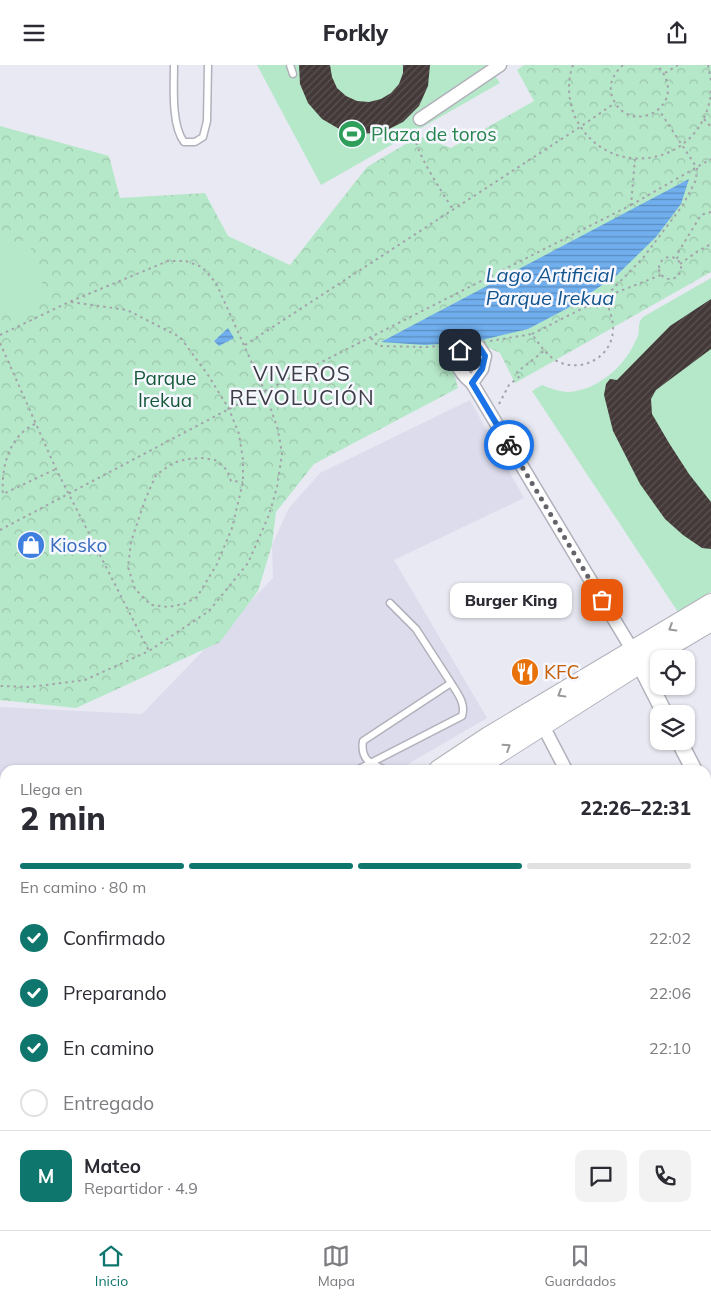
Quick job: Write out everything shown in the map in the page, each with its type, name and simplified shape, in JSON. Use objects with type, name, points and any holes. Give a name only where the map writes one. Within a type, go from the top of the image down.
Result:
[{"type":"main road","points":[[480,765],[542,724],[711,604]]},
{"type":"main road","points":[[446,765],[487,738],[636,657],[711,621]]},
{"type":"street","points":[[420,119],[498,65]]},
{"type":"street","points":[[472,383],[636,657],[660,705]]},
{"type":"street","points":[[542,724],[563,765]]},
{"type":"street","points":[[684,750],[691,765]]},
{"type":"lane","points":[[174,65],[174,94],[178,134],[184,142],[195,142],[203,137],[207,121],[208,65]]},
{"type":"lane","points":[[290,65],[293,74]]},
{"type":"lane","points":[[366,765],[462,716],[464,710],[462,702],[451,683],[416,629],[390,603]]},
{"type":"lane","points":[[375,765],[370,763],[362,750],[363,741],[451,683]]},
{"type":"path","points":[[573,65],[570,72],[569,91],[572,110],[580,127],[604,149],[619,156],[635,159],[667,154],[682,146],[695,133],[704,119],[710,102],[711,90]]},
{"type":"path","points":[[623,65],[616,71],[612,81],[611,92],[615,103],[621,110],[630,115],[640,117],[650,115],[659,110],[669,93],[669,83],[665,73],[658,65]]},
{"type":"path","points":[[665,73],[678,65]]},
{"type":"path","points":[[708,65],[711,81]]},
{"type":"path","points":[[244,345],[615,103]]},
{"type":"path","points":[[605,297],[643,258],[683,205],[696,180],[697,167],[659,110]]},
{"type":"path","points":[[420,119],[414,130],[413,138],[452,210]]},
{"type":"path","points":[[704,119],[711,127]]},
{"type":"path","points":[[631,205],[635,159]]},
{"type":"path","points":[[0,530],[229,409],[631,205],[711,159]]},
{"type":"path","points":[[677,259],[679,251],[700,215],[711,212]]},
{"type":"path","points":[[680,264],[711,244]]},
{"type":"path","points":[[671,257],[677,259],[681,271],[678,276],[666,279],[658,269],[660,263],[664,258],[671,257]]},
{"type":"path","points":[[0,335],[68,301],[168,261],[186,261],[202,267],[216,283],[265,392],[278,431],[282,454],[272,506],[248,563],[209,611],[149,651],[85,680],[30,687],[0,686]]},
{"type":"path","points":[[483,342],[532,334],[605,297],[661,275]]},
{"type":"path","points":[[532,334],[544,351],[565,365],[589,364],[599,358],[606,350],[613,332],[613,323],[605,297]]},
{"type":"path","points":[[68,301],[126,310],[180,337],[208,375],[229,409],[239,434],[244,460],[243,482],[232,528],[217,564],[198,597],[184,604],[168,607],[151,605],[135,589],[128,567],[131,542],[145,500],[156,475],[173,463],[187,459],[215,459],[227,470],[232,481],[243,482]]},
{"type":"path","points":[[370,338],[378,346],[425,347],[454,345]]},
{"type":"path","points":[[0,343],[68,495],[149,651]]},
{"type":"path","points":[[490,412],[497,406],[509,385],[520,376],[517,372],[544,351]]},
{"type":"path","points":[[36,424],[28,427],[16,439],[9,453],[2,478],[3,494],[56,469]]},
{"type":"shaded area","points":[[470,400],[524,498],[394,560],[487,718],[407,765],[0,765],[0,707],[142,714],[273,578],[272,545],[289,508],[320,473]]},
{"type":"green space","name":"Plaza de toros","points":[[257,65],[487,65],[500,83],[321,185]]},
{"type":"green space","name":"Parque Irekua","points":[[524,65],[711,65],[711,272],[515,383],[500,353],[479,343],[458,345],[450,359],[458,388],[314,464],[276,512],[272,545],[258,591],[220,642],[76,708],[0,700],[0,126],[109,156],[120,198],[205,193],[228,236],[290,265],[367,167],[419,136],[451,148],[534,101],[517,70]]},
{"type":"green space","points":[[28,239],[48,301],[6,314],[0,295],[0,248]]},
{"type":"green space","points":[[711,278],[711,592],[678,612],[532,391],[542,385],[559,391],[572,392],[585,389],[602,381],[629,354],[638,336],[639,324],[643,317]]},
{"type":"water","name":"Lago Artificial Parque Irekua","points":[[689,179],[681,204],[656,237],[617,275],[568,308],[528,329],[474,342],[425,345],[381,342]]},
{"type":"water","points":[[228,328],[234,338],[219,346],[214,341]]},
{"type":"building","points":[[299,65],[330,65],[332,77],[337,88],[346,96],[357,101],[369,102],[381,99],[391,93],[399,84],[403,73],[403,65],[430,65],[428,86],[419,106],[403,122],[383,132],[362,134],[341,130],[322,119],[308,103],[300,84]]},
{"type":"building","points":[[711,299],[711,349],[656,390],[651,399],[652,414],[689,474],[711,502],[711,549],[702,548],[665,519],[640,484],[613,431],[604,395],[606,384],[610,379],[617,380],[670,326]]},
{"type":"building","name":"Kiosko","points":[[31,536],[37,538],[39,544],[37,550],[31,552],[25,550],[23,544],[25,538]]},
{"type":"way so far","points":[[509,445],[602,600]]},
{"type":"place","name":"Plaza de toros","points":[[352,134]]},
{"type":"place","name":"Kiosko","points":[[31,545]]},
{"type":"place","name":"Burger King","points":[[602,600]]},
{"type":"place","name":"KFC","points":[[525,672]]},
{"type":"district","name":"VIVEROS REVOLUCIÓN","points":[[302,385]]},
{"type":"route","points":[[460,350],[466,345],[479,347],[485,356],[482,369],[472,383],[509,445]]}]
